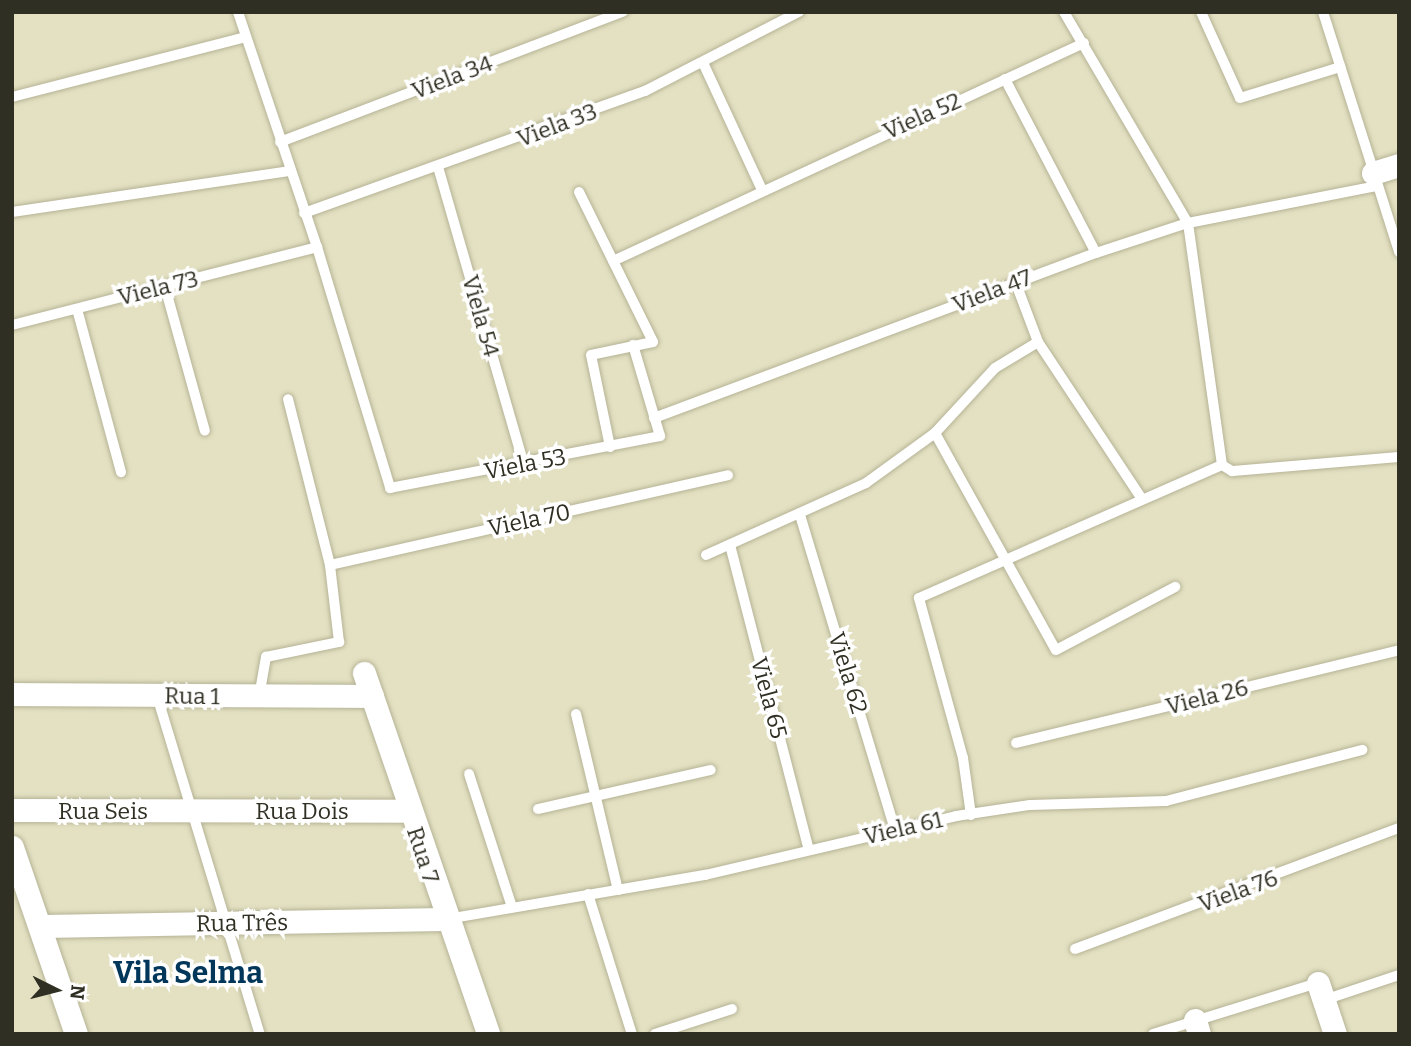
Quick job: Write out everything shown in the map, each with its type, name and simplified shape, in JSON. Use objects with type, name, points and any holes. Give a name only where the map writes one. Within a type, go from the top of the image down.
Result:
[{"type":"street","points":[[1375,180],[1399,165]]},
{"type":"street","name":"Rua 7","points":[[364,673],[444,919],[488,1034]]},
{"type":"street","name":"Rua 1","points":[[12,695],[372,696]]},
{"type":"street","name":"Rua Seis","points":[[12,810],[195,811]]},
{"type":"street","name":"Rua Dois","points":[[195,811],[409,811]]},
{"type":"street","points":[[12,847],[76,1034]]},
{"type":"street","name":"Rua Três","points":[[40,926],[444,919]]},
{"type":"street","points":[[1321,991],[1335,1034]]},
{"type":"lane","points":[[238,12],[289,171],[317,247]]},
{"type":"lane","name":"Viela 34","points":[[280,142],[624,12]]},
{"type":"lane","name":"Viela 33","points":[[304,213],[438,167],[704,65],[799,12]]},
{"type":"lane","points":[[1064,12],[1188,223],[1227,468]]},
{"type":"lane","points":[[1201,12],[1240,97],[1340,67]]},
{"type":"lane","points":[[1323,12],[1399,252]]},
{"type":"lane","points":[[12,97],[245,37]]},
{"type":"lane","name":"Viela 52","points":[[613,261],[1084,43]]},
{"type":"lane","points":[[704,65],[762,190]]},
{"type":"lane","points":[[1005,79],[1096,253]]},
{"type":"lane","name":"Viela 54","points":[[438,167],[524,465]]},
{"type":"lane","points":[[12,212],[289,171]]},
{"type":"lane","name":"Viela 47","points":[[654,418],[799,367],[1015,281],[1096,253],[1188,223],[1375,180]]},
{"type":"lane","points":[[579,192],[653,342],[591,355],[610,447]]},
{"type":"lane","name":"Viela 53","points":[[317,247],[390,488],[524,465],[660,436],[654,418]]},
{"type":"lane","name":"Viela 73","points":[[12,325],[317,247]]},
{"type":"lane","points":[[1015,281],[1038,342],[1142,499]]},
{"type":"lane","points":[[165,287],[205,430]]},
{"type":"lane","points":[[77,309],[121,472]]},
{"type":"lane","points":[[706,555],[800,515],[866,482],[934,433],[995,368],[1038,342]]},
{"type":"lane","points":[[633,345],[654,418]]},
{"type":"lane","points":[[258,697],[266,657],[339,642],[330,565],[288,399]]},
{"type":"lane","points":[[934,433],[1008,556],[1056,650],[1175,587]]},
{"type":"lane","points":[[971,815],[962,758],[919,598],[1008,556],[1142,499],[1227,468],[1399,457]]},
{"type":"lane","name":"Viela 70","points":[[330,565],[728,475]]},
{"type":"lane","name":"Viela 62","points":[[800,515],[895,830]]},
{"type":"lane","name":"Viela 65","points":[[730,545],[809,850]]},
{"type":"lane","name":"Viela 26","points":[[1016,743],[1399,650]]},
{"type":"lane","points":[[157,696],[230,923],[260,1034]]},
{"type":"lane","points":[[576,714],[618,890]]},
{"type":"lane","name":"Viela 61","points":[[444,919],[618,890],[895,830],[1030,805],[1166,801],[1362,750]]},
{"type":"lane","points":[[538,810],[711,770]]},
{"type":"lane","points":[[469,774],[512,907]]},
{"type":"lane","name":"Viela 76","points":[[1075,949],[1399,828]]},
{"type":"lane","points":[[589,894],[632,1034]]},
{"type":"lane","points":[[1153,1034],[1197,1027],[1321,991],[1399,975]]},
{"type":"lane","points":[[655,1034],[732,1009]]},
{"type":"district","name":"Vila Selma","points":[[188,973]]}]
